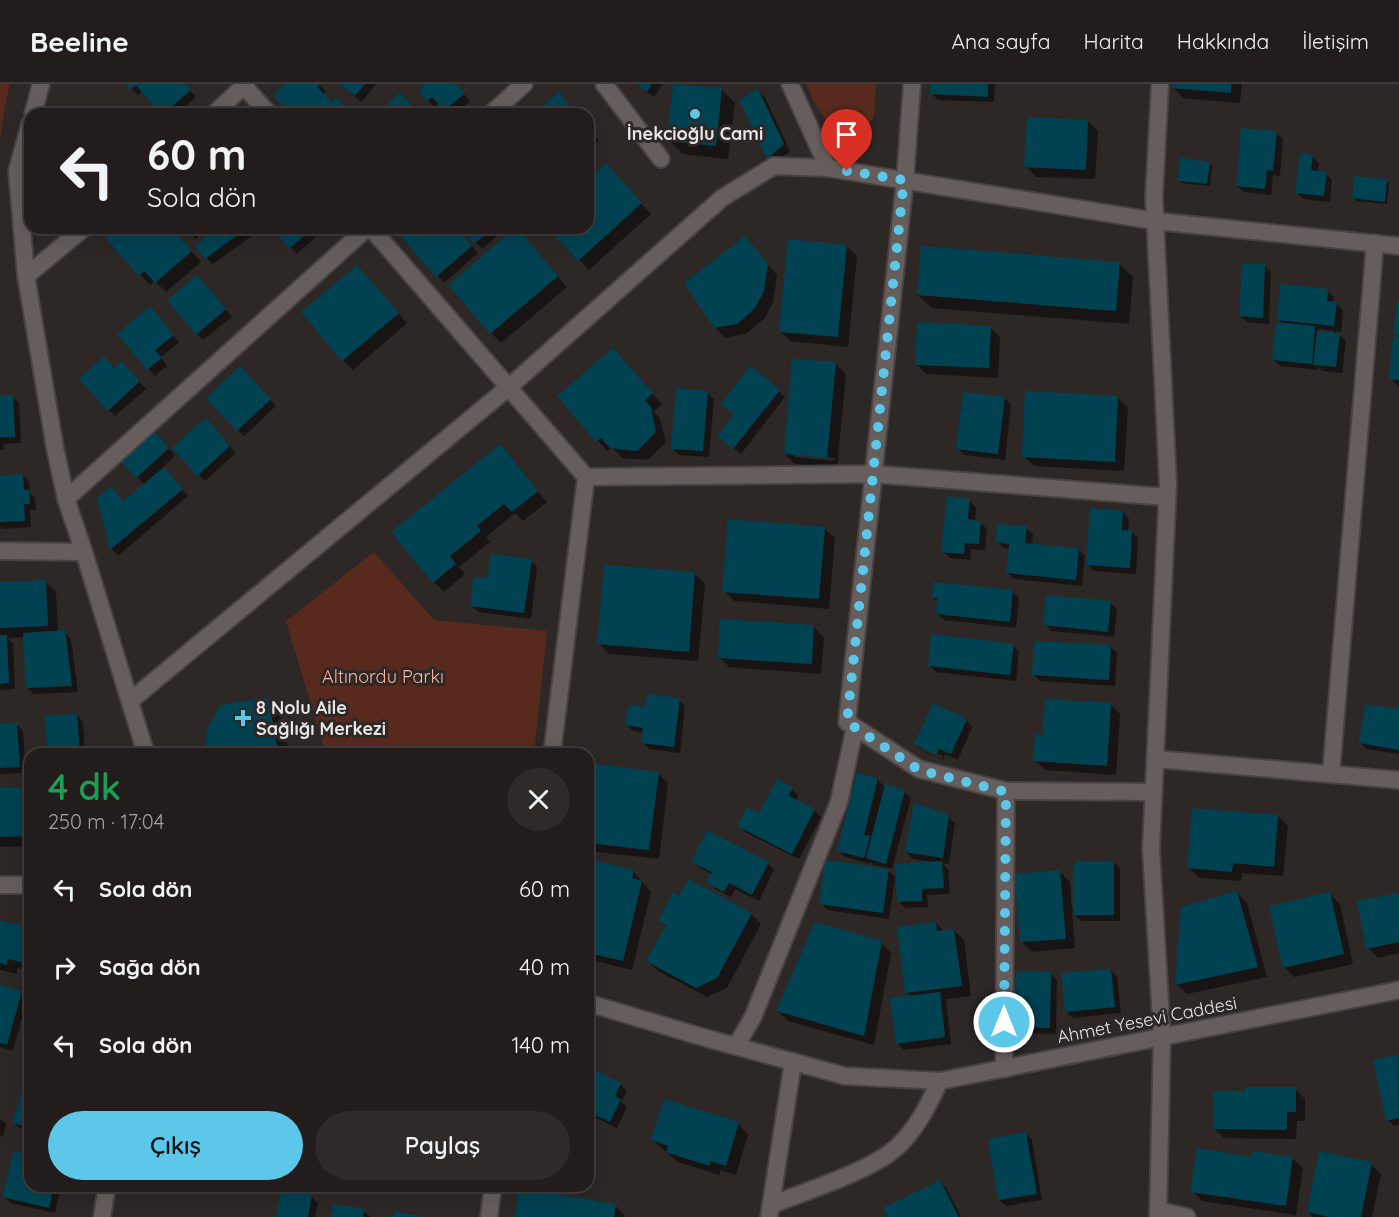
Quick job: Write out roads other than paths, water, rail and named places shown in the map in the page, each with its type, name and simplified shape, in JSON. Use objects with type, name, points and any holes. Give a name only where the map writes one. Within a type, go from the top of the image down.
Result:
[{"type":"street","points":[[35,108],[41,84]]},
{"type":"street","points":[[498,108],[524,84]]},
{"type":"street","points":[[604,84],[661,159]]},
{"type":"street","points":[[790,84],[828,168]]},
{"type":"street","points":[[912,84],[847,722],[919,770],[1006,792],[1153,792]]},
{"type":"street","points":[[1160,84],[1154,197],[1167,497],[1151,849],[1162,1037],[1158,1214],[1187,1217]]},
{"type":"street","points":[[220,108],[244,85],[264,108]]},
{"type":"street","points":[[24,144],[16,171],[26,276],[55,448],[66,499],[144,748]]},
{"type":"street","points":[[130,701],[509,387],[722,198],[774,166],[828,168],[1155,220],[1399,246]]},
{"type":"street","points":[[26,276],[77,234]]},
{"type":"street","points":[[66,499],[360,234]]},
{"type":"street","points":[[376,234],[586,477],[553,748]]},
{"type":"street","points":[[1331,774],[1375,243]]},
{"type":"street","points":[[586,477],[873,474],[1167,497]]},
{"type":"street","points":[[0,551],[84,552]]},
{"type":"street","points":[[736,1046],[753,1017],[839,802],[855,727]]},
{"type":"street","points":[[1155,759],[1399,780]]},
{"type":"street","points":[[1004,1069],[1006,792]]},
{"type":"street","points":[[0,885],[24,885]]},
{"type":"street","name":"Ahmet Yesevi Caddesi","points":[[594,1006],[845,1076],[940,1081],[1399,990]]},
{"type":"street","points":[[770,1211],[793,1062]]},
{"type":"street","points":[[770,1211],[865,1167],[896,1148],[920,1121],[940,1081]]},
{"type":"street","points":[[102,1217],[106,1192]]},
{"type":"street","points":[[489,1217],[492,1192]]},
{"type":"place","name":"İnekcioğlu Cami","points":[[695,114]]},
{"type":"place","name":"8 Nolu Aile Sağlığı Merkezi","points":[[243,718]]},
{"type":"park label","name":"Altınordu Parkı","points":[[383,677]]}]
